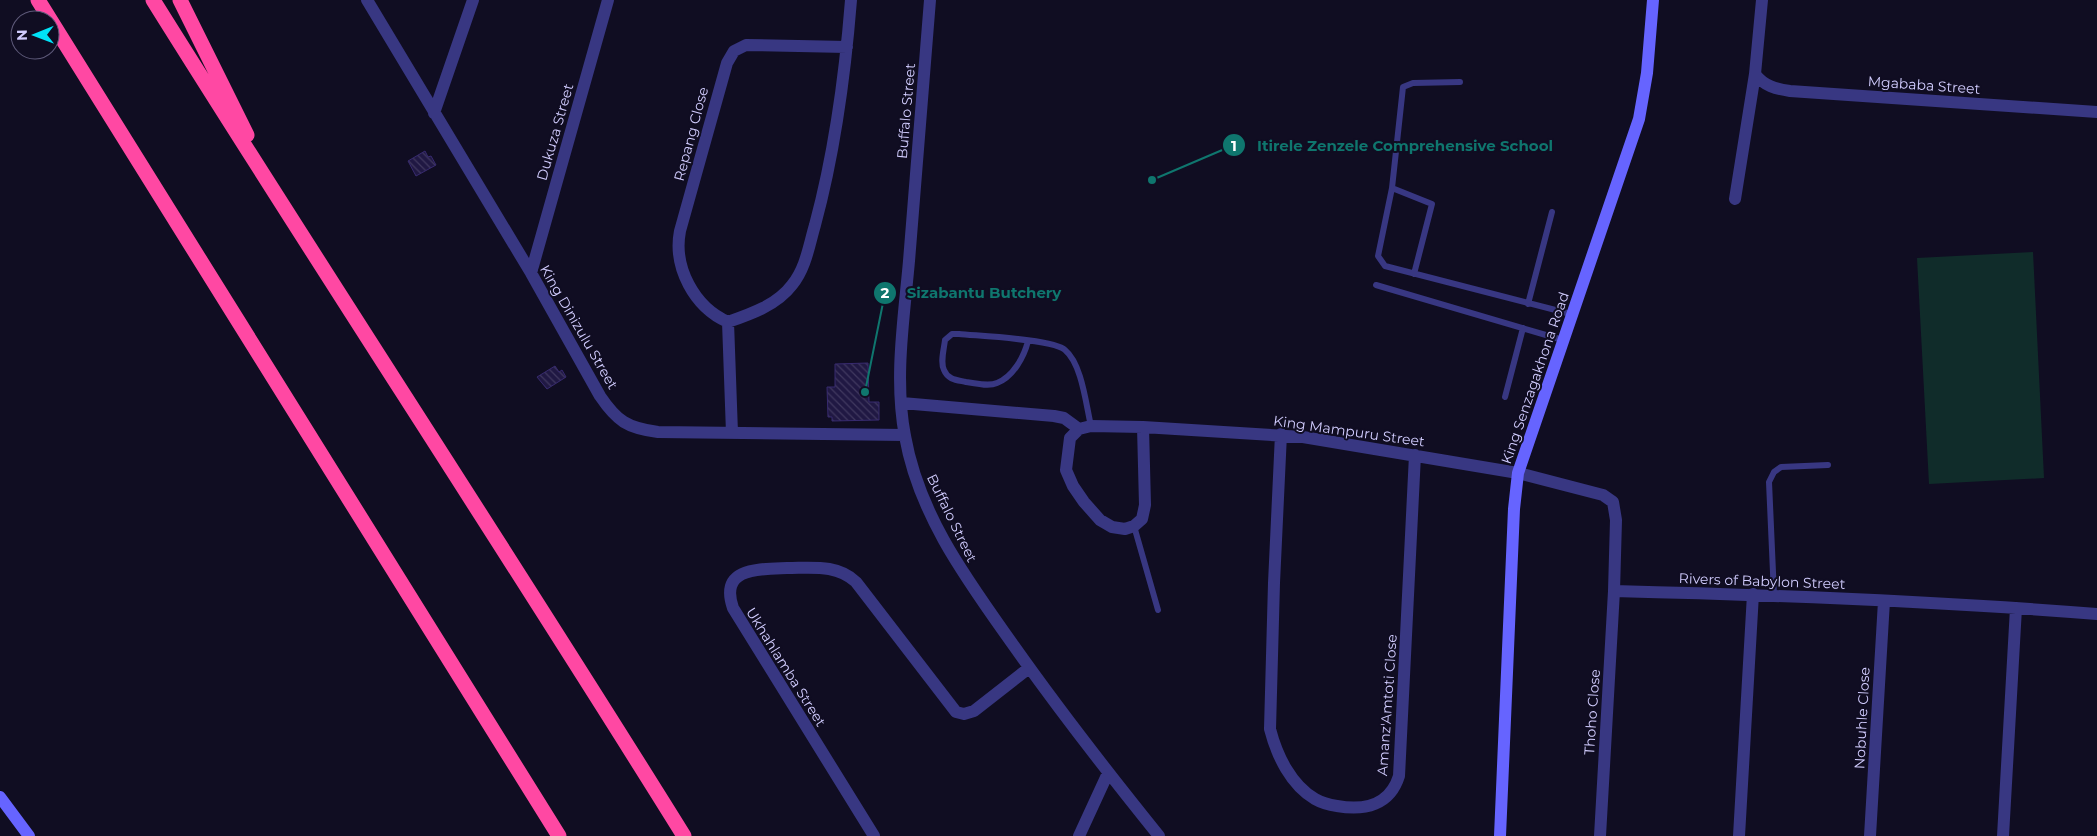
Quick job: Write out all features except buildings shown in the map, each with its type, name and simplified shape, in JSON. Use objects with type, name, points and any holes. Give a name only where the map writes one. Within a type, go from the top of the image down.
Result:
[{"type":"highway","points":[[38,0],[559,836]]},
{"type":"highway","points":[[153,0],[280,202],[560,636],[684,836]]},
{"type":"highway","points":[[180,0],[280,202]]},
{"type":"street","name":"King Dinizulu Street","points":[[367,0],[531,273],[600,396],[612,414],[622,423],[658,432],[904,435]]},
{"type":"street","points":[[434,113],[473,0]]},
{"type":"street","name":"Dukuza Street","points":[[531,273],[608,0]]},
{"type":"street","points":[[732,433],[728,322],[749,315],[775,301],[786,292],[800,272],[822,200],[836,131],[852,0]]},
{"type":"street","name":"Buffalo Street","points":[[930,0],[902,346],[904,435],[917,483],[944,542],[965,578],[1029,668],[1108,773],[1159,836]]},
{"type":"street","name":"King Senzagakhona Road","points":[[1500,836],[1514,509],[1518,473],[1642,108],[1648,73],[1653,0]]},
{"type":"street","points":[[1735,199],[1755,74],[1762,0]]},
{"type":"street","name":"Repang Close","points":[[728,322],[715,317],[701,303],[680,266],[677,253],[680,231],[727,63],[734,51],[746,45],[847,47]]},
{"type":"street","name":"Mgababa Street","points":[[1755,74],[1760,81],[1768,86],[1790,91],[2097,112]]},
{"type":"street","name":"King Mampuru Street","points":[[902,403],[1054,416],[1064,418],[1085,428],[1143,427],[1281,434],[1518,473]]},
{"type":"street","points":[[1085,428],[1070,438],[1066,470],[1072,486],[1100,520],[1112,527],[1125,529],[1134,526],[1142,520],[1145,505],[1143,427]]},
{"type":"street","name":"Amanz'Amtoti Close","points":[[1281,434],[1270,730],[1276,750],[1298,784],[1315,799],[1344,807],[1358,809],[1378,803],[1395,789],[1399,776],[1415,455]]},
{"type":"street","points":[[1518,473],[1603,495],[1613,502],[1616,520],[1614,591]]},
{"type":"street","name":"Ukhahlamba Street","points":[[874,836],[733,608],[730,594],[733,581],[741,574],[755,569],[825,568],[848,574],[856,582],[948,705],[956,712],[964,714],[974,711],[1029,668]]},
{"type":"street","name":"Rivers of Babylon Street","points":[[1614,591],[1753,594],[2097,614]]},
{"type":"street","name":"Thoho Close","points":[[1600,836],[1614,591]]},
{"type":"street","points":[[1739,836],[1753,594]]},
{"type":"street","name":"Nobuhle Close","points":[[1870,836],[1884,601]]},
{"type":"street","points":[[2003,836],[2016,608]]},
{"type":"street","points":[[1080,836],[1108,773]]},
{"type":"street","points":[[0,797],[29,836]]},
{"type":"lane","points":[[1460,82],[1413,83],[1402,88],[1392,188],[1378,256],[1385,266],[1572,314]]},
{"type":"lane","points":[[1392,188],[1432,204],[1414,274]]},
{"type":"lane","points":[[1528,304],[1552,212]]},
{"type":"lane","points":[[1376,285],[1563,340]]},
{"type":"lane","points":[[1505,397],[1523,328]]},
{"type":"lane","points":[[1028,341],[1026,352],[1017,366],[1006,378],[996,384],[958,380],[948,377],[943,369],[945,340],[952,334],[1028,341],[1056,344],[1065,350],[1076,365],[1085,428]]},
{"type":"lane","points":[[1774,595],[1769,482],[1774,472],[1781,467],[1828,465]]},
{"type":"lane","points":[[1134,526],[1158,610]]},
{"type":"green space","points":[[2033,252],[2044,478],[1929,484],[1917,258]]},
{"type":"place","name":"Itirele Zenzele Comprehensive School","points":[[1152,180]]},
{"type":"place","name":"Sizabantu Butchery","points":[[865,392]]}]
